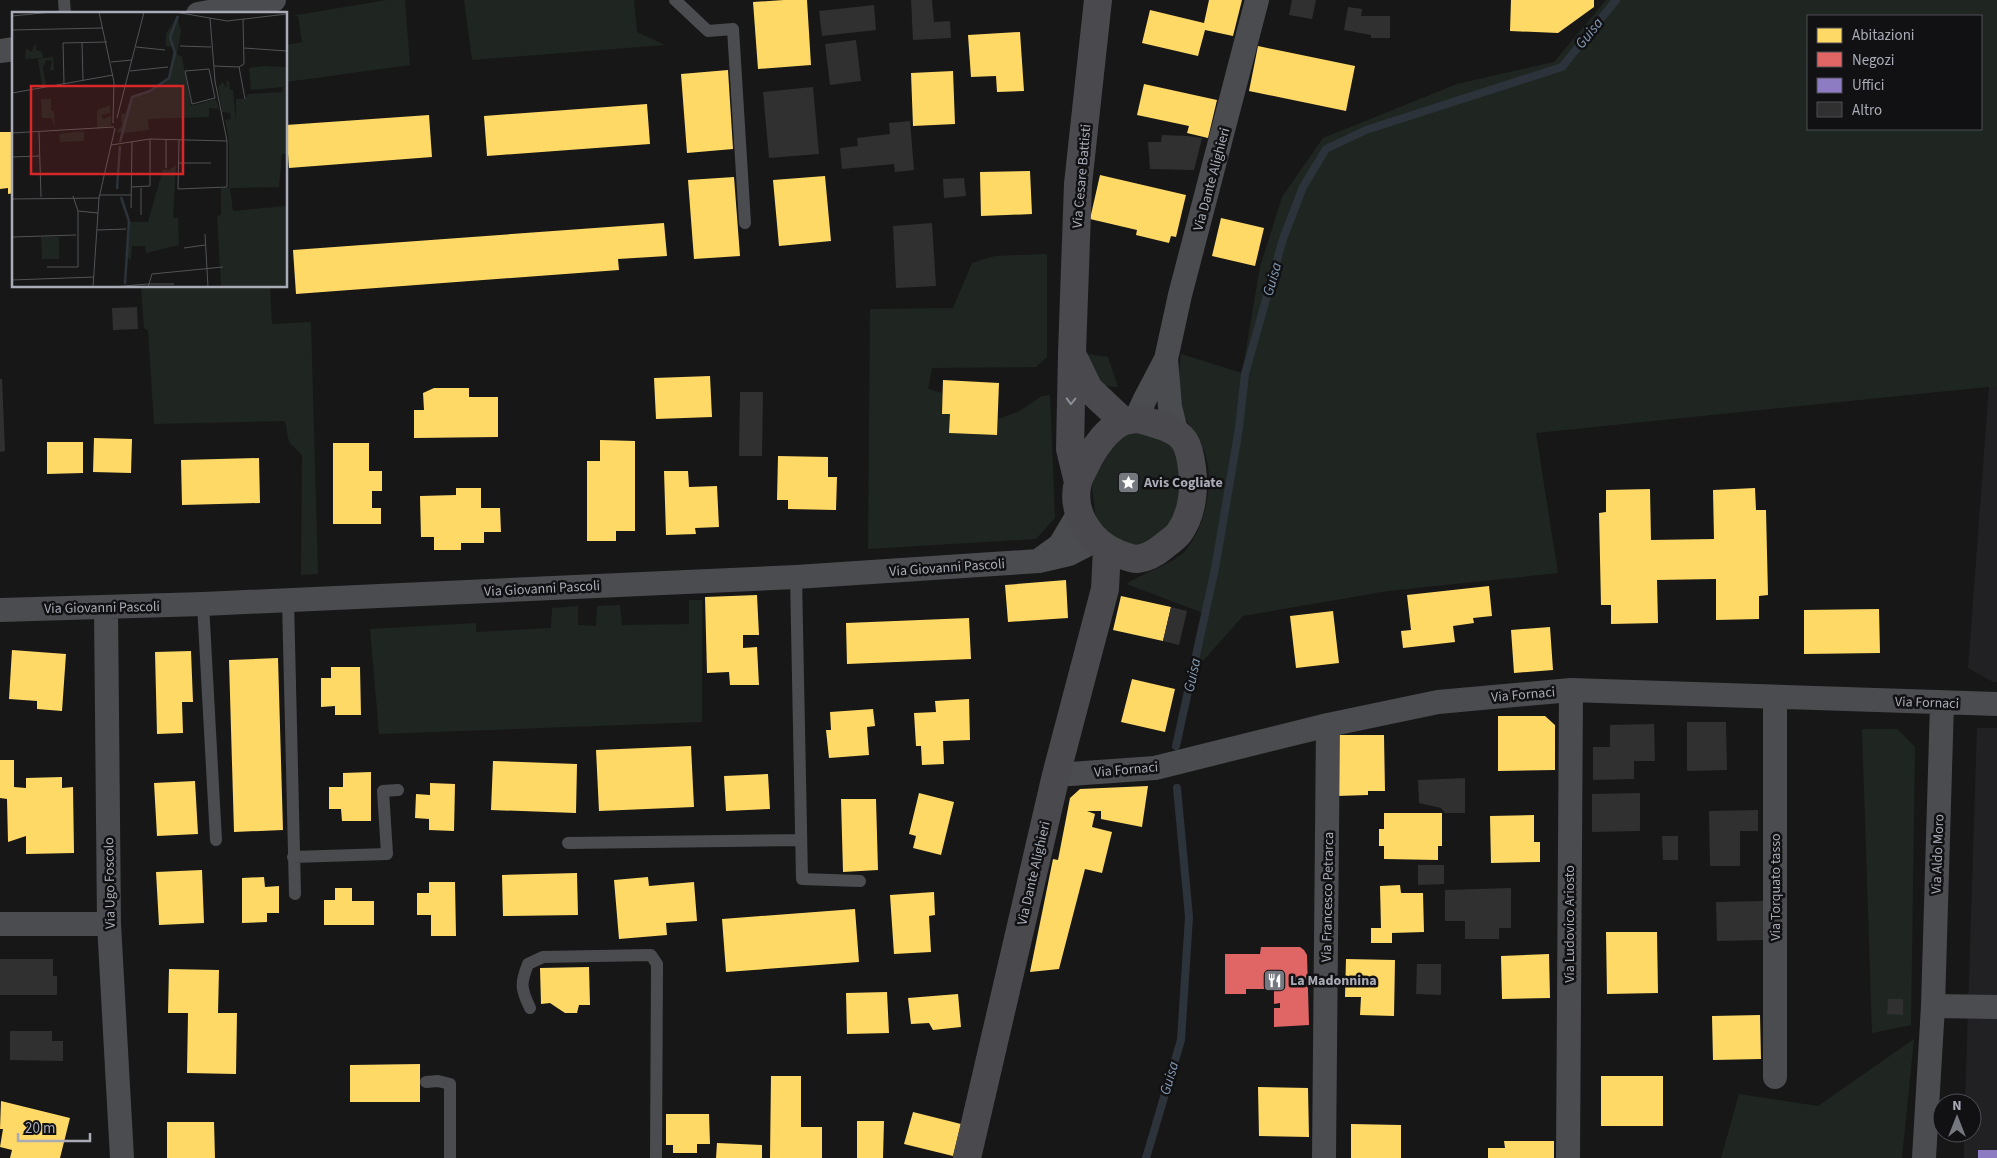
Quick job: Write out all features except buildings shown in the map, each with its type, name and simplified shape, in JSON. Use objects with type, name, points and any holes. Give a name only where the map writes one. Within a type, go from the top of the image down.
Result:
[{"type":"street","points":[[210,8],[274,0]]},
{"type":"street","name":"Via Cesare Battisti","points":[[1078,482],[1070,449],[1078,184],[1098,0]]},
{"type":"street","name":"Via Dante Alighieri","points":[[1129,420],[1145,399],[1166,359],[1180,295],[1257,0]]},
{"type":"street","name":"Via Cesare Battisti","points":[[1072,353],[1089,389],[1129,420]]},
{"type":"street","name":"Via Dante Alighieri","points":[[1166,359],[1170,407],[1176,431]]},
{"type":"street","points":[[1129,420],[1145,420],[1176,431],[1186,442],[1191,459],[1193,494],[1188,516],[1178,534],[1157,552],[1138,558],[1127,557],[1101,544],[1086,529],[1079,513],[1078,482],[1093,450],[1108,432],[1129,420]]},
{"type":"street","points":[[1039,561],[1060,545],[1079,513]]},
{"type":"street","name":"Via Dante Alighieri","points":[[967,1158],[1056,775],[1105,589],[1101,544]]},
{"type":"street","name":"Via Giovanni Pascoli","points":[[0,610],[203,604],[796,577],[1039,561],[1101,544]]},
{"type":"street","points":[[1105,589],[1138,558]]},
{"type":"street","name":"Via Ugo Foscolo","points":[[106,608],[109,924],[122,1158]]},
{"type":"street","name":"Via Fornaci","points":[[1056,775],[1155,768],[1328,725],[1438,702],[1570,690],[1997,704]]},
{"type":"street","name":"Via Ludovico Ariosto","points":[[1568,1158],[1570,690]]},
{"type":"street","name":"Via Torquato tasso","points":[[1776,697],[1776,1077]]},
{"type":"street","name":"Via Aldo Moro","points":[[1924,1158],[1933,1006],[1942,703]]},
{"type":"street","name":"Via Francesco Petrarca","points":[[1324,1158],[1328,725]]},
{"type":"street","points":[[0,924],[109,924]]},
{"type":"street","points":[[1933,1006],[1997,1007]]},
{"type":"lane","points":[[675,0],[708,31],[734,29],[745,223]]},
{"type":"lane","points":[[796,577],[802,879],[860,881]]},
{"type":"lane","points":[[288,600],[294,894]]},
{"type":"lane","points":[[203,604],[216,840]]},
{"type":"lane","points":[[293,857],[387,854],[383,790],[398,790]]},
{"type":"lane","points":[[568,843],[801,840]]},
{"type":"lane","points":[[530,1008],[524,994],[522,981],[528,964],[542,957],[651,955],[657,964],[656,1158]]},
{"type":"lane","points":[[426,1082],[438,1081],[450,1084],[450,1158]]},
{"type":"shaded area","points":[[387,0],[405,0],[410,65],[288,82],[288,45],[302,42],[298,16],[291,16]]},
{"type":"shaded area","points":[[464,0],[634,0],[637,32],[665,45],[472,60]]},
{"type":"shaded area","points":[[1606,0],[1997,0],[1997,386],[1536,433],[1558,573],[1388,591],[1243,616],[1193,672],[1203,613],[1126,584],[1181,555],[1193,540],[1204,515],[1209,487],[1209,473],[1201,443],[1184,415],[1180,404],[1178,383],[1181,354],[1242,373],[1260,267],[1282,197],[1323,138],[1457,84],[1554,62]]},
{"type":"shaded area","points":[[1047,254],[1047,357],[1036,367],[932,368],[928,389],[943,393],[942,414],[950,414],[950,433],[997,435],[998,419],[1018,412],[1042,396],[1050,395],[1055,518],[1036,539],[868,549],[870,309],[953,308],[972,263],[995,256]]},
{"type":"shaded area","points":[[141,288],[270,288],[272,324],[311,322],[318,574],[301,575],[302,455],[289,442],[285,421],[154,424],[148,330],[144,328]]},
{"type":"shaded area","points":[[1088,354],[1108,357],[1118,387],[1104,385],[1095,378]]},
{"type":"shaded area","points":[[1989,386],[1997,386],[1997,682],[1993,682],[1968,668]]},
{"type":"shaded area","points":[[1144,433],[1163,439],[1175,449],[1179,457],[1183,496],[1163,536],[1138,547],[1119,543],[1098,524],[1092,486],[1096,471],[1108,448],[1122,436]]},
{"type":"shaded area","points":[[689,600],[702,600],[702,722],[379,734],[370,629],[476,623],[476,632],[551,628],[552,608],[578,606],[578,625],[596,626],[597,606],[620,605],[622,625],[689,624]]},
{"type":"shaded area","points":[[1977,728],[1997,728],[1997,1158],[1964,1158],[1964,1143],[1982,1143],[1982,1093],[1965,1093]]},
{"type":"shaded area","points":[[1862,729],[1897,729],[1915,747],[1911,1025],[1872,1033]]},
{"type":"shaded area","points":[[1914,1039],[1902,1158],[1721,1158],[1739,1094],[1818,1106]]},
{"type":"waterway","name":"Guisa","points":[[1176,746],[1215,569],[1239,428],[1245,374],[1283,239],[1303,187],[1326,149],[1366,130],[1562,67],[1616,0]]},
{"type":"waterway","name":"Guisa","points":[[1146,1158],[1181,1040],[1189,917],[1177,788]]},
{"type":"place","name":"Avis Cogliate","points":[[1128,482]]},
{"type":"place","name":"La Madonnina","points":[[1274,980]]}]
